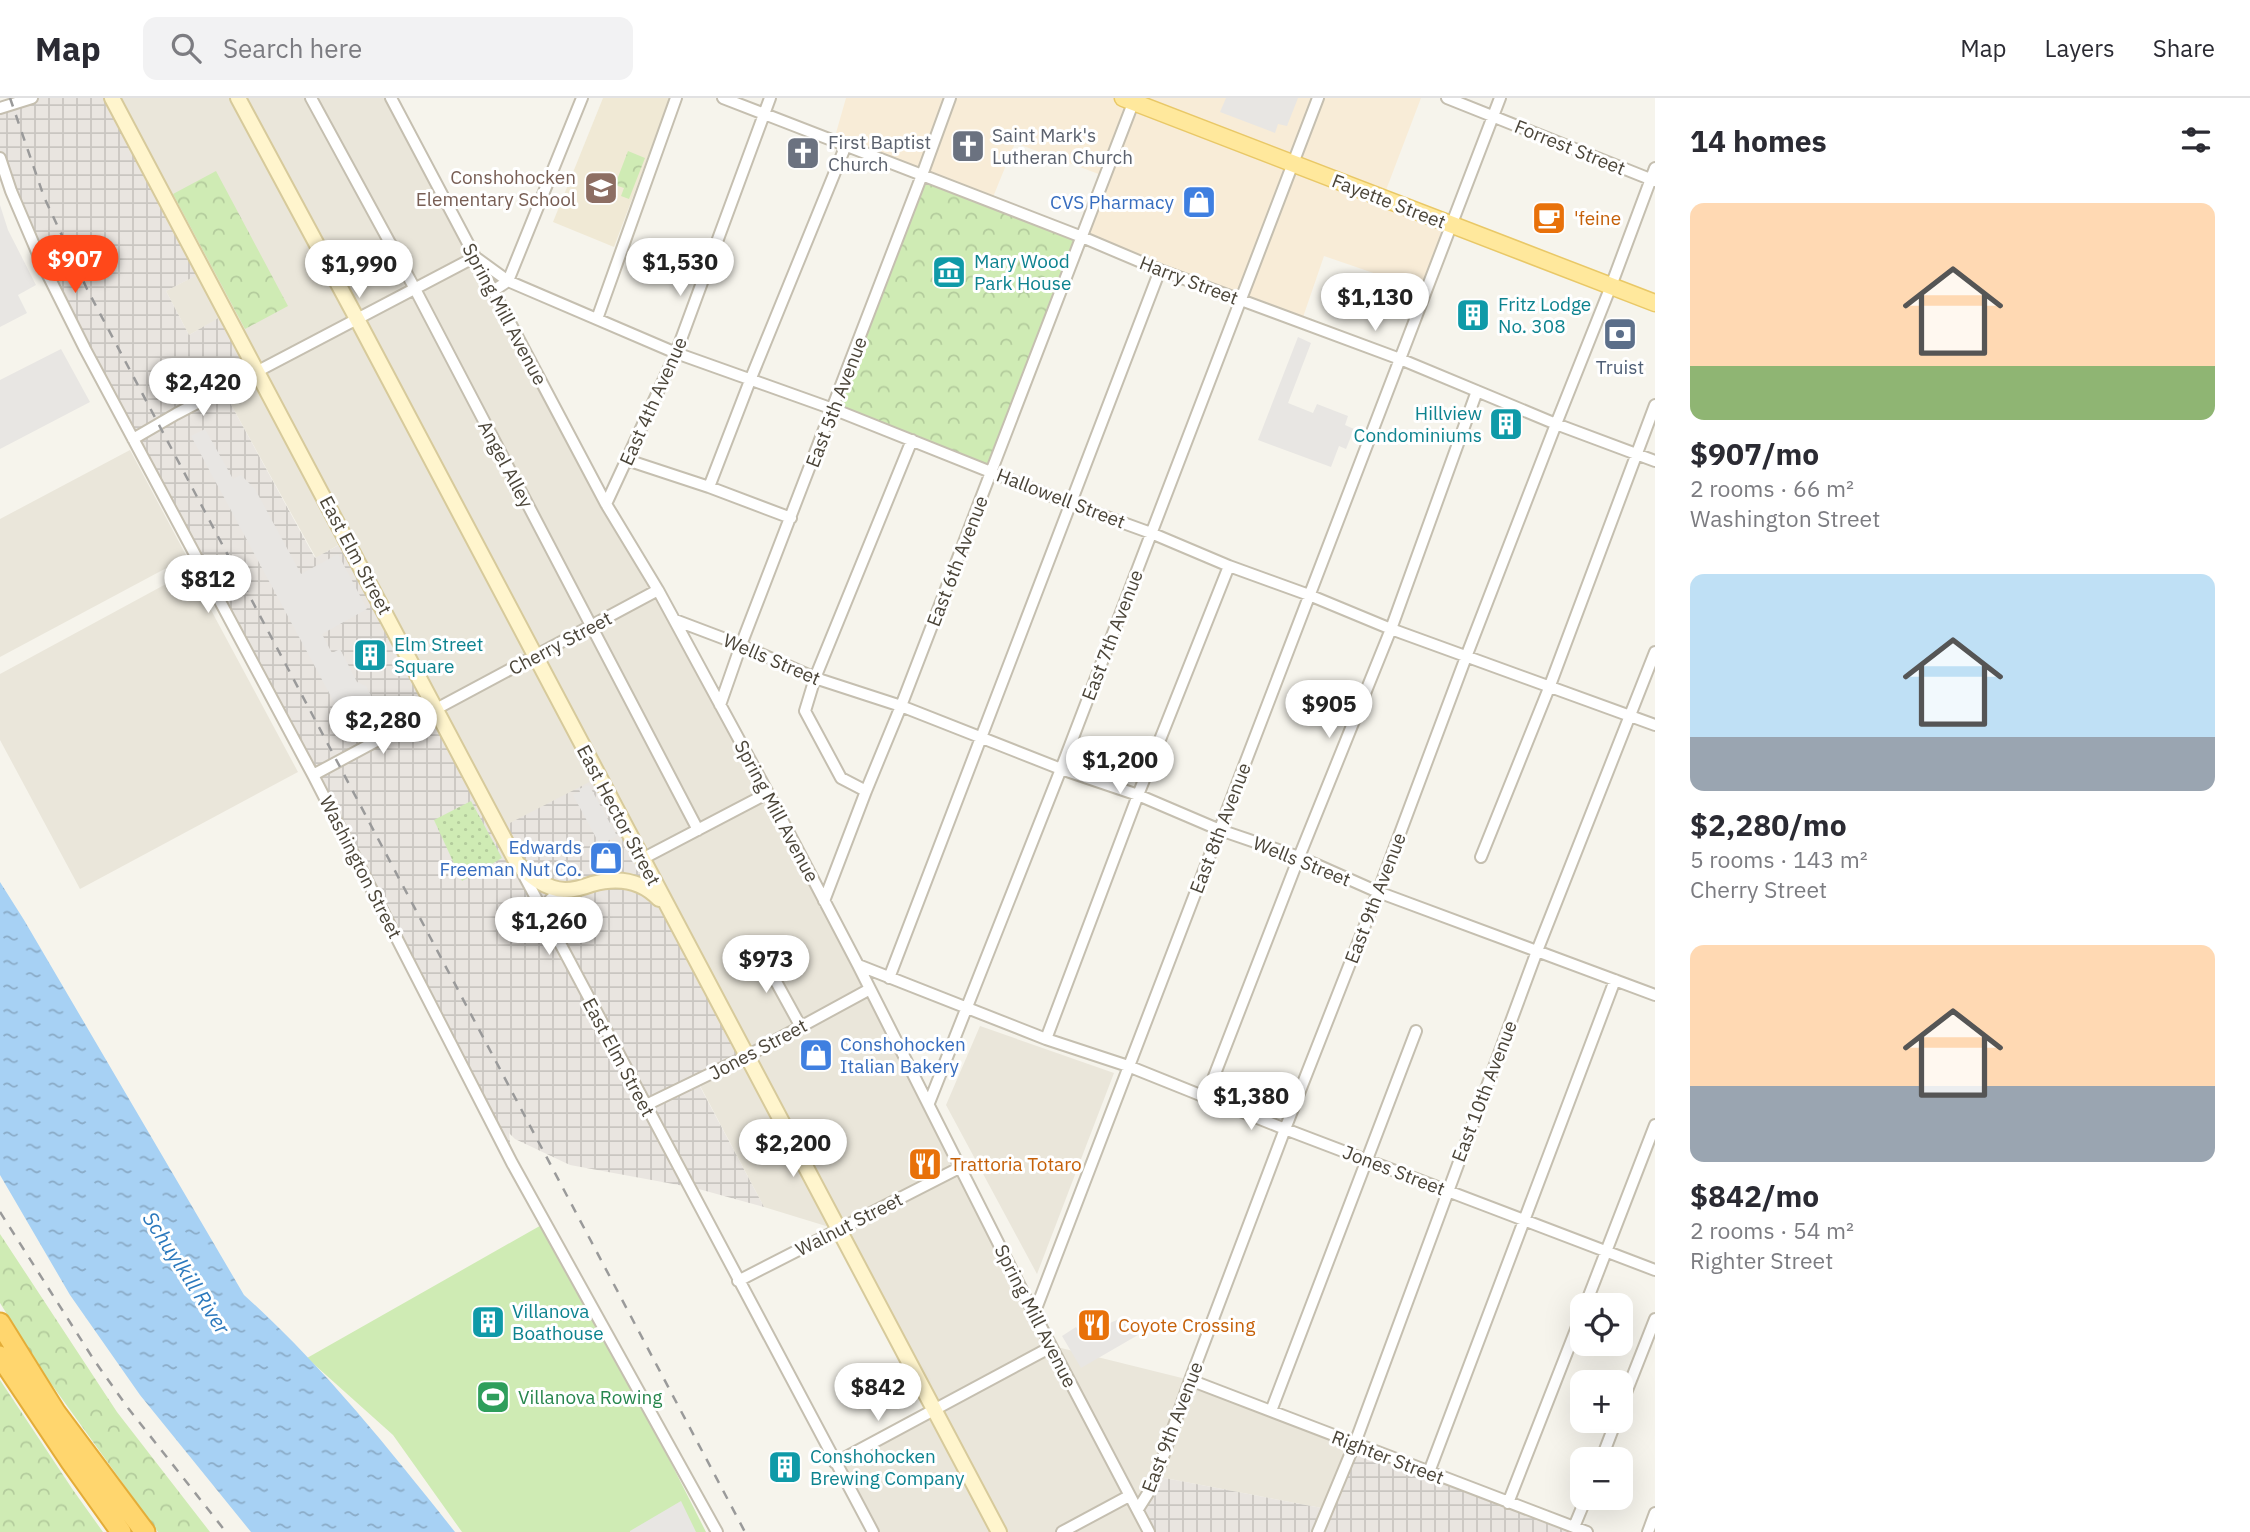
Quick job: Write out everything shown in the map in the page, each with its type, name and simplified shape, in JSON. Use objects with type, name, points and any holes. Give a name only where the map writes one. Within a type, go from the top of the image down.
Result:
[{"type":"highway","points":[[0,1323],[56,1413],[145,1532]]},
{"type":"highway","points":[[0,1356],[121,1532]]},
{"type":"main road","name":"East Elm Street","points":[[113,98],[517,863]]},
{"type":"main road","name":"East Hector Street","points":[[238,98],[999,1532]]},
{"type":"main road","name":"Fayette Street","points":[[1130,99],[1294,165],[1655,303]]},
{"type":"main road","points":[[619,880],[635,873],[642,859]]},
{"type":"main road","points":[[517,863],[535,879],[553,888],[566,890],[608,880],[634,883],[658,897],[677,923]]},
{"type":"street","points":[[0,108],[32,98]]},
{"type":"street","name":"Angel Alley","points":[[311,98],[415,289],[698,830]]},
{"type":"street","name":"Spring Mill Avenue","points":[[391,98],[606,505],[675,620],[768,793],[929,1103],[1051,1347],[1149,1532]]},
{"type":"street","points":[[493,291],[508,281],[582,98]]},
{"type":"street","points":[[597,319],[676,98]]},
{"type":"street","name":"Harry Street","points":[[723,98],[1082,237],[1160,270],[1400,359],[1556,424],[1655,461]]},
{"type":"street","name":"East 4th Avenue","points":[[606,505],[676,353],[770,98]]},
{"type":"street","name":"East 5th Avenue","points":[[720,705],[950,98]]},
{"type":"street","name":"East 7th Avenue","points":[[929,1103],[1061,769],[1318,98]]},
{"type":"street","name":"Forrest Street","points":[[1447,98],[1653,180]]},
{"type":"street","name":"East 8th Avenue","points":[[1034,1314],[1500,98]]},
{"type":"street","name":"East 6th Avenue","points":[[824,901],[1082,237],[1130,99]]},
{"type":"street","points":[[709,487],[846,145]]},
{"type":"street","name":"Washington Street","points":[[0,158],[40,260],[132,439],[313,775],[512,1163],[717,1532]]},
{"type":"street","name":"East 9th Avenue","points":[[1138,1509],[1156,1477],[1285,1129],[1556,424],[1653,180],[1655,168]]},
{"type":"street","points":[[132,439],[475,257]]},
{"type":"street","name":"Hallowell Street","points":[[475,257],[508,281],[676,353],[833,409],[1391,629],[1655,725]]},
{"type":"street","points":[[889,978],[1160,270]]},
{"type":"street","points":[[1206,1097],[1391,629],[1477,391]]},
{"type":"street","points":[[1481,858],[1549,688],[1655,405]]},
{"type":"street","points":[[866,791],[841,778],[805,711],[815,678],[912,440]]},
{"type":"street","points":[[627,460],[791,518]]},
{"type":"street","points":[[1046,1038],[1229,566]]},
{"type":"street","name":"Cherry Street","points":[[313,775],[658,590]]},
{"type":"street","name":"Wells Street","points":[[675,620],[741,645],[815,678],[901,706],[1061,769],[1138,795],[1220,830],[1299,857],[1378,892],[1655,995]]},
{"type":"street","name":"East 10th Avenue","points":[[1318,1532],[1354,1443],[1537,951],[1655,652]]},
{"type":"street","points":[[642,859],[768,793]]},
{"type":"street","name":"East Elm Street","points":[[517,863],[873,1532]]},
{"type":"street","points":[[550,925],[545,913],[546,905],[552,897],[566,890]]},
{"type":"street","points":[[758,949],[801,1027]]},
{"type":"street","name":"Jones Street","points":[[858,965],[1046,1038],[1128,1066],[1655,1270]]},
{"type":"street","points":[[1429,1472],[1615,980]]},
{"type":"street","name":"Jones Street","points":[[645,1106],[747,1056],[870,989]]},
{"type":"street","points":[[1271,1411],[1416,1031]]},
{"type":"street","points":[[1590,1293],[1655,1125]]},
{"type":"street","name":"Walnut Street","points":[[738,1281],[961,1167]]},
{"type":"street","points":[[1633,1375],[1655,1319]]},
{"type":"street","points":[[1508,1503],[1570,1345]]},
{"type":"street","points":[[835,1463],[1051,1347]]},
{"type":"street","name":"Righter Street","points":[[1190,1380],[1587,1532]]},
{"type":"street","points":[[1062,1532],[1129,1496]]},
{"type":"street","points":[[1574,1527],[1581,1510]]},
{"type":"street","points":[[1648,1532],[1655,1513]]},
{"type":"shaded area","points":[[32,98],[112,98],[205,271],[166,291],[189,335],[227,313],[258,371],[224,392],[315,558],[348,540],[500,828],[599,777],[747,1056],[697,1081],[764,1207],[695,1188],[570,1165],[515,1139],[509,1133],[512,1163],[85,349],[0,158],[0,108]]},
{"type":"shaded area","points":[[112,98],[391,98],[658,590],[1057,1347],[1190,1380],[1355,1443],[1327,1509],[1154,1476],[1148,1532],[873,1532],[835,1463],[934,1411],[839,1230],[764,1207],[697,1080],[500,828],[347,540],[316,558],[224,392],[227,314],[189,335],[166,291],[204,271]]},
{"type":"shaded area","name":"Conshohocken Elementary School","points":[[603,98],[670,98],[614,247],[553,222]]},
{"type":"shaded area","points":[[846,98],[1421,98],[1383,198],[1452,225],[1426,291],[1324,256],[1301,323],[1082,237],[1104,176],[1015,143],[991,202],[834,140]]},
{"type":"shaded area","points":[[1226,98],[1298,98],[1287,126],[1278,124],[1275,133],[1220,112]]},
{"type":"shaded area","points":[[0,205],[8,230],[36,285],[18,295],[27,313],[0,327]]},
{"type":"shaded area","points":[[1298,337],[1311,343],[1288,403],[1313,413],[1317,404],[1348,416],[1345,425],[1354,429],[1346,449],[1339,446],[1331,467],[1258,440]]},
{"type":"shaded area","points":[[61,349],[90,402],[0,449],[0,380]]},
{"type":"shaded area","points":[[205,429],[233,479],[241,475],[255,489],[301,574],[338,554],[367,609],[322,634],[332,653],[340,649],[357,682],[366,686],[387,725],[360,740],[344,710],[334,702],[191,436]]},
{"type":"shaded area","points":[[130,450],[187,557],[0,657],[0,519]]},
{"type":"shaded area","points":[[190,571],[298,772],[80,889],[0,740],[0,674]]},
{"type":"shaded area","points":[[589,785],[617,836],[600,845],[573,795]]},
{"type":"shaded area","points":[[980,1026],[1114,1073],[1037,1274],[946,1105]]},
{"type":"shaded area","points":[[1127,1316],[1138,1335],[1081,1368],[1062,1336],[1076,1327],[1085,1341],[1112,1322]]},
{"type":"shaded area","points":[[1355,1443],[1587,1532],[1148,1532],[1139,1515],[1154,1476],[1327,1509]]},
{"type":"shaded area","points":[[681,1501],[696,1532],[630,1532],[630,1531]]},
{"type":"green space","points":[[628,151],[645,158],[629,199],[621,196],[624,188],[615,185]]},
{"type":"green space","points":[[216,171],[288,306],[245,329],[173,194]]},
{"type":"green space","points":[[922,175],[1082,237],[992,471],[833,409]]},
{"type":"green space","points":[[471,801],[502,858],[462,881],[434,820]]},
{"type":"green space","name":"Villanova Rowing","points":[[545,1223],[592,1307],[706,1532],[462,1532],[393,1435],[307,1358]]},
{"type":"green space","points":[[0,1234],[117,1412],[210,1532],[158,1532],[47,1378],[0,1303]]},
{"type":"green space","points":[[0,1380],[73,1490],[103,1532],[0,1532]]},
{"type":"water","name":"Schuylkill River","points":[[0,882],[244,1295],[328,1379],[455,1532],[251,1532],[140,1395],[70,1295],[0,1175]]},
{"type":"railway","points":[[10,98],[44,197],[87,289],[745,1532]]},
{"type":"railway","points":[[0,1212],[94,1360],[128,1408],[226,1532]]},
{"type":"place","name":"Saint Mark's Lutheran Church","points":[[968,146]]},
{"type":"place","name":"First Baptist Church","points":[[803,153]]},
{"type":"place","name":"Conshohocken Elementary School","points":[[601,188]]},
{"type":"place","name":"CVS Pharmacy","points":[[1199,202]]},
{"type":"place","name":"'feine","points":[[1549,218]]},
{"type":"place","name":"Mary Wood Park House","points":[[949,272]]},
{"type":"place","name":"Fritz Lodge No. 308","points":[[1473,315]]},
{"type":"place","name":"Truist","points":[[1620,334]]},
{"type":"place","name":"Hillview Condominiums","points":[[1506,424]]},
{"type":"place","name":"Elm Street Square","points":[[370,655]]},
{"type":"place","name":"Edwards Freeman Nut Co.","points":[[606,858]]},
{"type":"place","name":"Conshohocken Italian Bakery","points":[[816,1055]]},
{"type":"place","name":"Trattoria Totaro","points":[[925,1164]]},
{"type":"place","name":"Villanova Boathouse","points":[[488,1322]]},
{"type":"place","name":"Coyote Crossing","points":[[1094,1325]]},
{"type":"place","name":"Villanova Rowing","points":[[493,1397]]},
{"type":"place","name":"Conshohocken Brewing Company","points":[[785,1467]]}]
